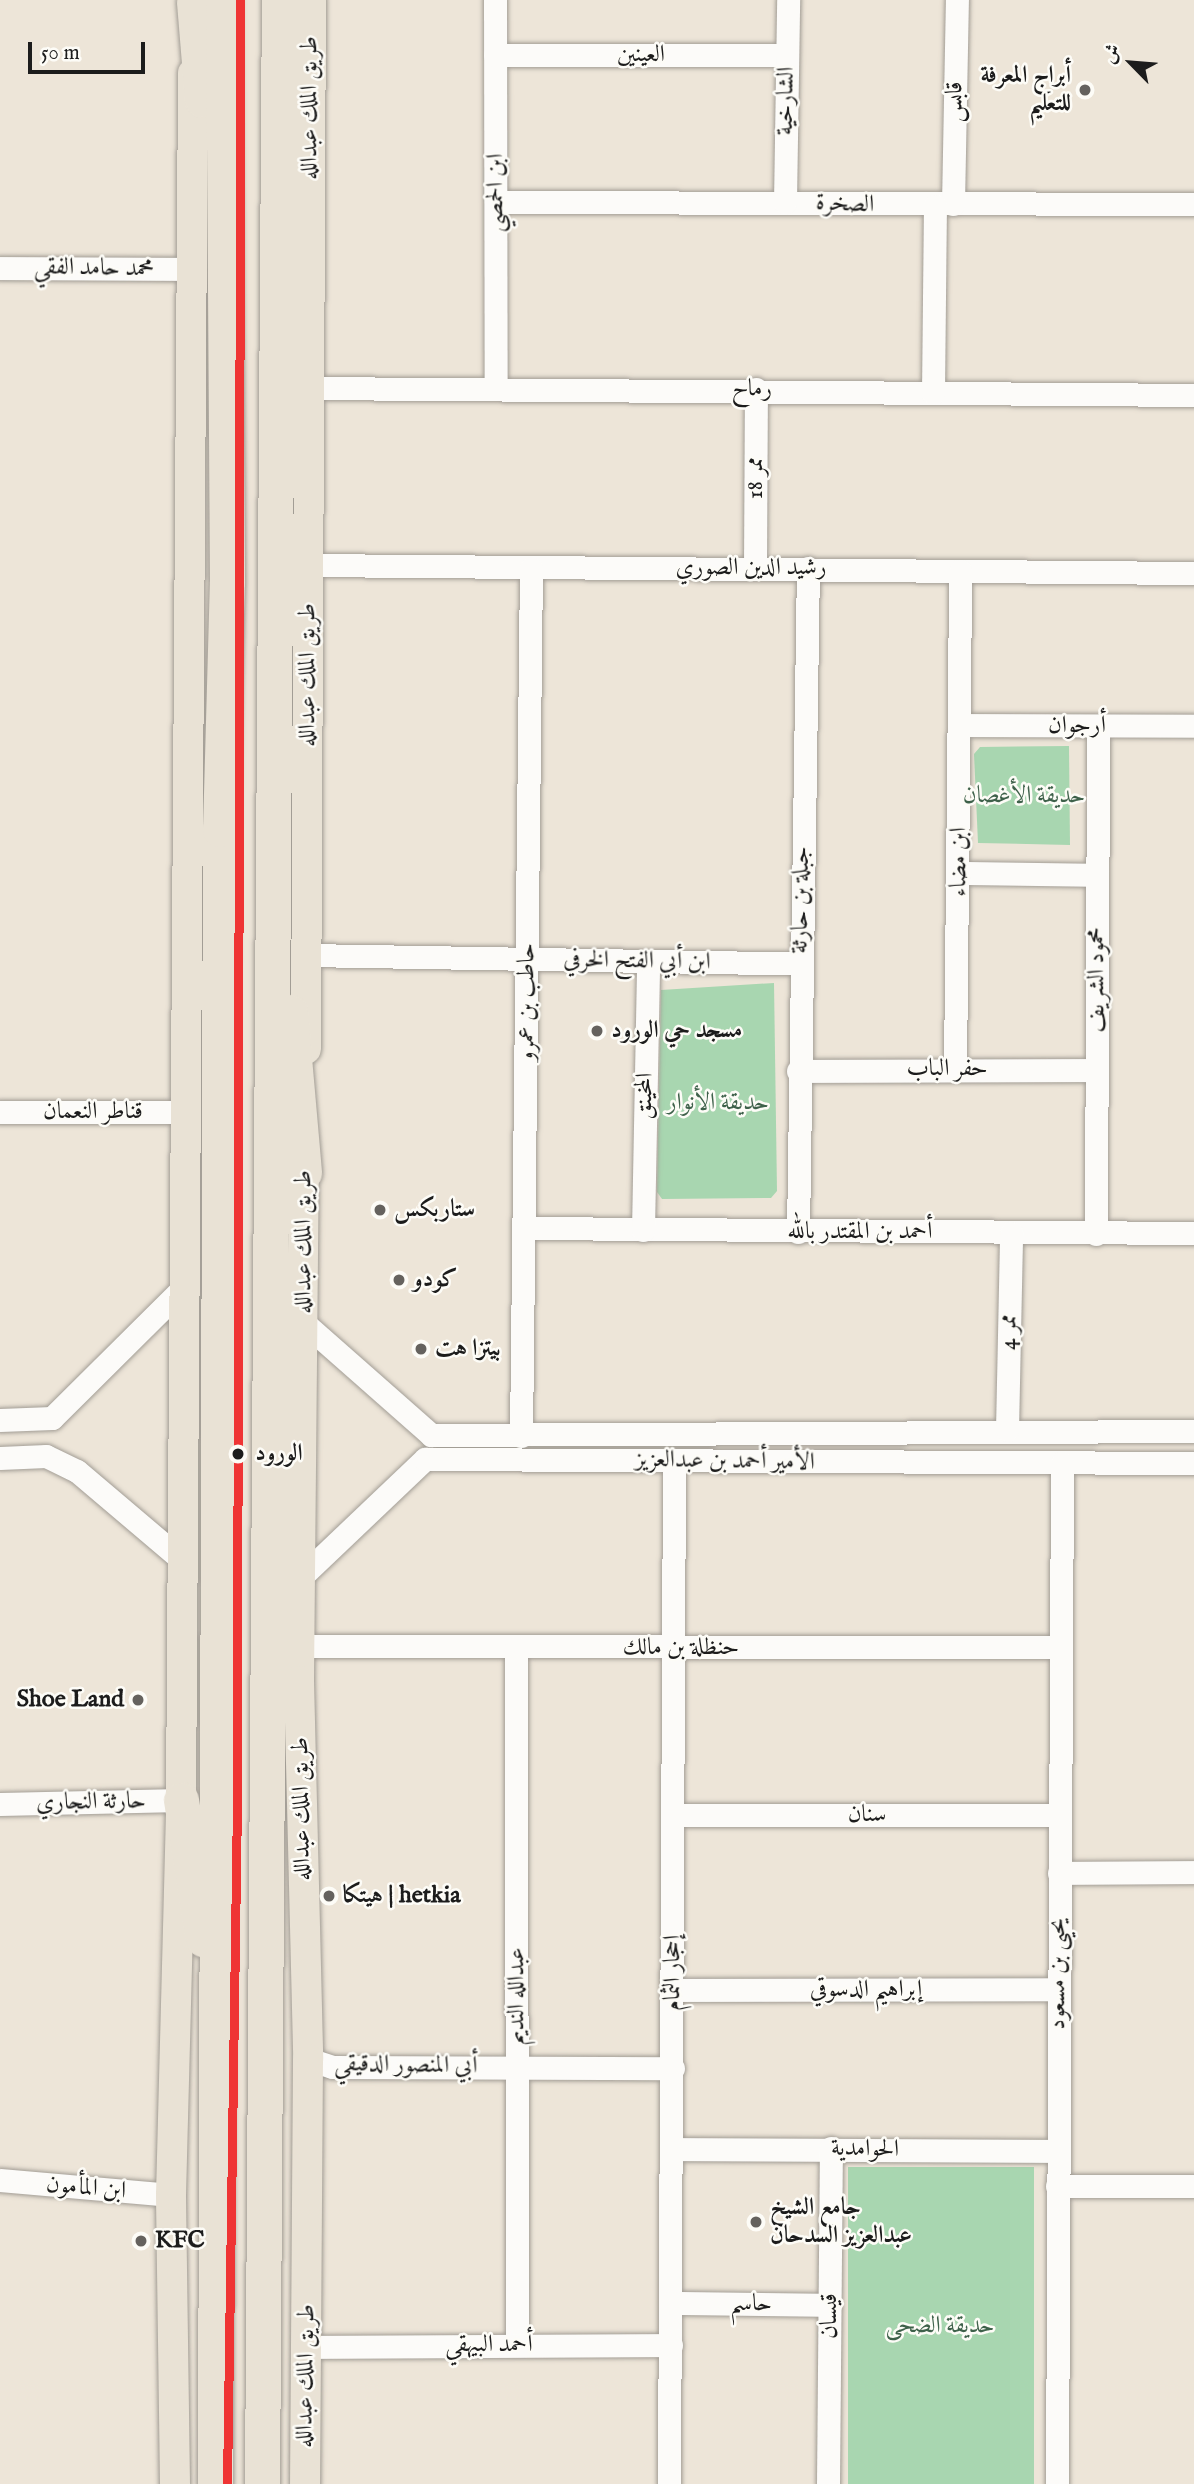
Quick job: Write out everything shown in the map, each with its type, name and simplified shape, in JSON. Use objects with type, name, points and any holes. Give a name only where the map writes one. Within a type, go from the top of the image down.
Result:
[{"type":"highway","points":[[203,1],[224,349],[220,829],[220,2102],[215,2484]]},
{"type":"highway","name":"طريق الملك عبدالله","points":[[262,2484],[274,340],[300,3]]},
{"type":"highway","points":[[271,816],[285,884],[304,1172]]},
{"type":"highway","points":[[181,1800],[220,2102]]},
{"type":"main road","points":[[175,2484],[172,2195],[181,1800],[188,1066],[189,269],[203,1]]},
{"type":"main road","name":"طريق الملك عبدالله","points":[[300,3],[310,388],[302,1576],[299,1681],[308,2059],[305,2484]]},
{"type":"main road","points":[[188,1066],[220,829]]},
{"type":"main road","points":[[265,2036],[286,1910],[299,1681]]},
{"type":"street","name":"ابن الحمصي","points":[[495,0],[496,386]]},
{"type":"street","name":"الشارخية","points":[[785,202],[788,0]]},
{"type":"street","name":"قابس","points":[[933,393],[957,0]]},
{"type":"street","name":"العينين","points":[[495,55],[787,55]]},
{"type":"street","name":"الصخرة","points":[[496,202],[1194,204]]},
{"type":"street","name":"محمد حامد الفقي","points":[[0,268],[189,269]]},
{"type":"street","name":"رماح","points":[[310,388],[496,386],[1194,395]]},
{"type":"street","name":"ممر 18","points":[[755,568],[756,389]]},
{"type":"street","name":"رشيد الدين الصوري","points":[[309,565],[1194,573]]},
{"type":"street","name":"حاطب بن عمرو","points":[[521,1436],[531,568]]},
{"type":"street","name":"جبلة بن حارثة","points":[[798,1232],[799,964],[808,568]]},
{"type":"street","name":"ابن مضاء","points":[[955,1069],[960,873],[960,571]]},
{"type":"street","name":"أرجوان","points":[[959,724],[1194,726]]},
{"type":"street","name":"محمود الشريف","points":[[1097,1234],[1098,726]]},
{"type":"street","points":[[960,873],[1097,875]]},
{"type":"street","name":"ابن أبي الفتح الخرفي","points":[[307,955],[799,964]]},
{"type":"street","name":"المخينق","points":[[643,1230],[648,962]]},
{"type":"street","name":"حفر الباب","points":[[798,1071],[1097,1070]]},
{"type":"street","name":"قناطر النعمان","points":[[0,1112],[186,1112]]},
{"type":"street","name":"أحمد بن المقتدر بالله","points":[[525,1228],[1194,1233]]},
{"type":"street","name":"ممر 4","points":[[1007,1430],[1011,1233]]},
{"type":"street","points":[[0,1420],[52,1418],[185,1286]]},
{"type":"street","name":"الأمير أحمد بن عبدالعزيز","points":[[303,1322],[431,1436],[1007,1430],[1194,1431]]},
{"type":"street","points":[[0,1458],[46,1457],[77,1471],[182,1560]]},
{"type":"street","name":"الأمير أحمد بن عبدالعزيز","points":[[302,1576],[425,1459],[1194,1464]]},
{"type":"street","name":"إحجار الثمام","points":[[669,2484],[672,2304],[674,1462]]},
{"type":"street","name":"يحيى بن مسعود","points":[[1057,2484],[1062,1463]]},
{"type":"street","name":"حنظلة بن مالك","points":[[300,1646],[1061,1647]]},
{"type":"street","name":"عبدالله النديم","points":[[516,1648],[517,2344]]},
{"type":"street","name":"حارثة النجاري","points":[[0,1804],[181,1800]]},
{"type":"street","name":"سنان","points":[[673,1815],[1060,1815]]},
{"type":"street","points":[[1059,1873],[1194,1872]]},
{"type":"street","name":"إبراهيم الدسوقي","points":[[673,1990],[1058,1989]]},
{"type":"street","name":"أبي المنصور الدقيقي","points":[[308,2059],[332,2067],[673,2068]]},
{"type":"street","name":"قيسان","points":[[828,2484],[831,2148]]},
{"type":"street","name":"الحوامدية","points":[[672,2149],[1057,2151]]},
{"type":"street","name":"ابن المأمون","points":[[0,2180],[172,2195]]},
{"type":"street","points":[[1057,2186],[1194,2186]]},
{"type":"street","name":"حاسم","points":[[672,2304],[830,2305]]},
{"type":"street","name":"أحمد البيهقي","points":[[307,2347],[671,2345]]},
{"type":"green space","name":"حديقة الأغصان","points":[[1069,746],[1070,845],[978,843],[974,754],[980,747]]},
{"type":"green space","name":"حديقة الأنوار","points":[[774,983],[777,1191],[771,1198],[662,1199],[657,1192],[661,990]]},
{"type":"green space","name":"حديقة الضحى","points":[[848,2167],[1034,2167],[1034,2484],[848,2484]]},
{"type":"transit line","points":[[227,2484],[237,1805],[240,0]]},
{"type":"place","name":"أبراج المعرفة للتعليم","points":[[1085,90]]},
{"type":"place","name":"مسجد حي الورود","points":[[597,1031]]},
{"type":"place","name":"ستاربكس","points":[[380,1210]]},
{"type":"place","name":"كودو","points":[[399,1280]]},
{"type":"place","name":"بيتزا هت","points":[[421,1349]]},
{"type":"place","name":"الورود","points":[[238,1454]]},
{"type":"place","name":"Shoe Land","points":[[138,1700]]},
{"type":"place","name":"هيتكا | hetkia","points":[[329,1896]]},
{"type":"place","name":"جامع الشيخ عبدالعزيز السدحان","points":[[756,2222]]},
{"type":"place","name":"KFC","points":[[141,2241]]}]
